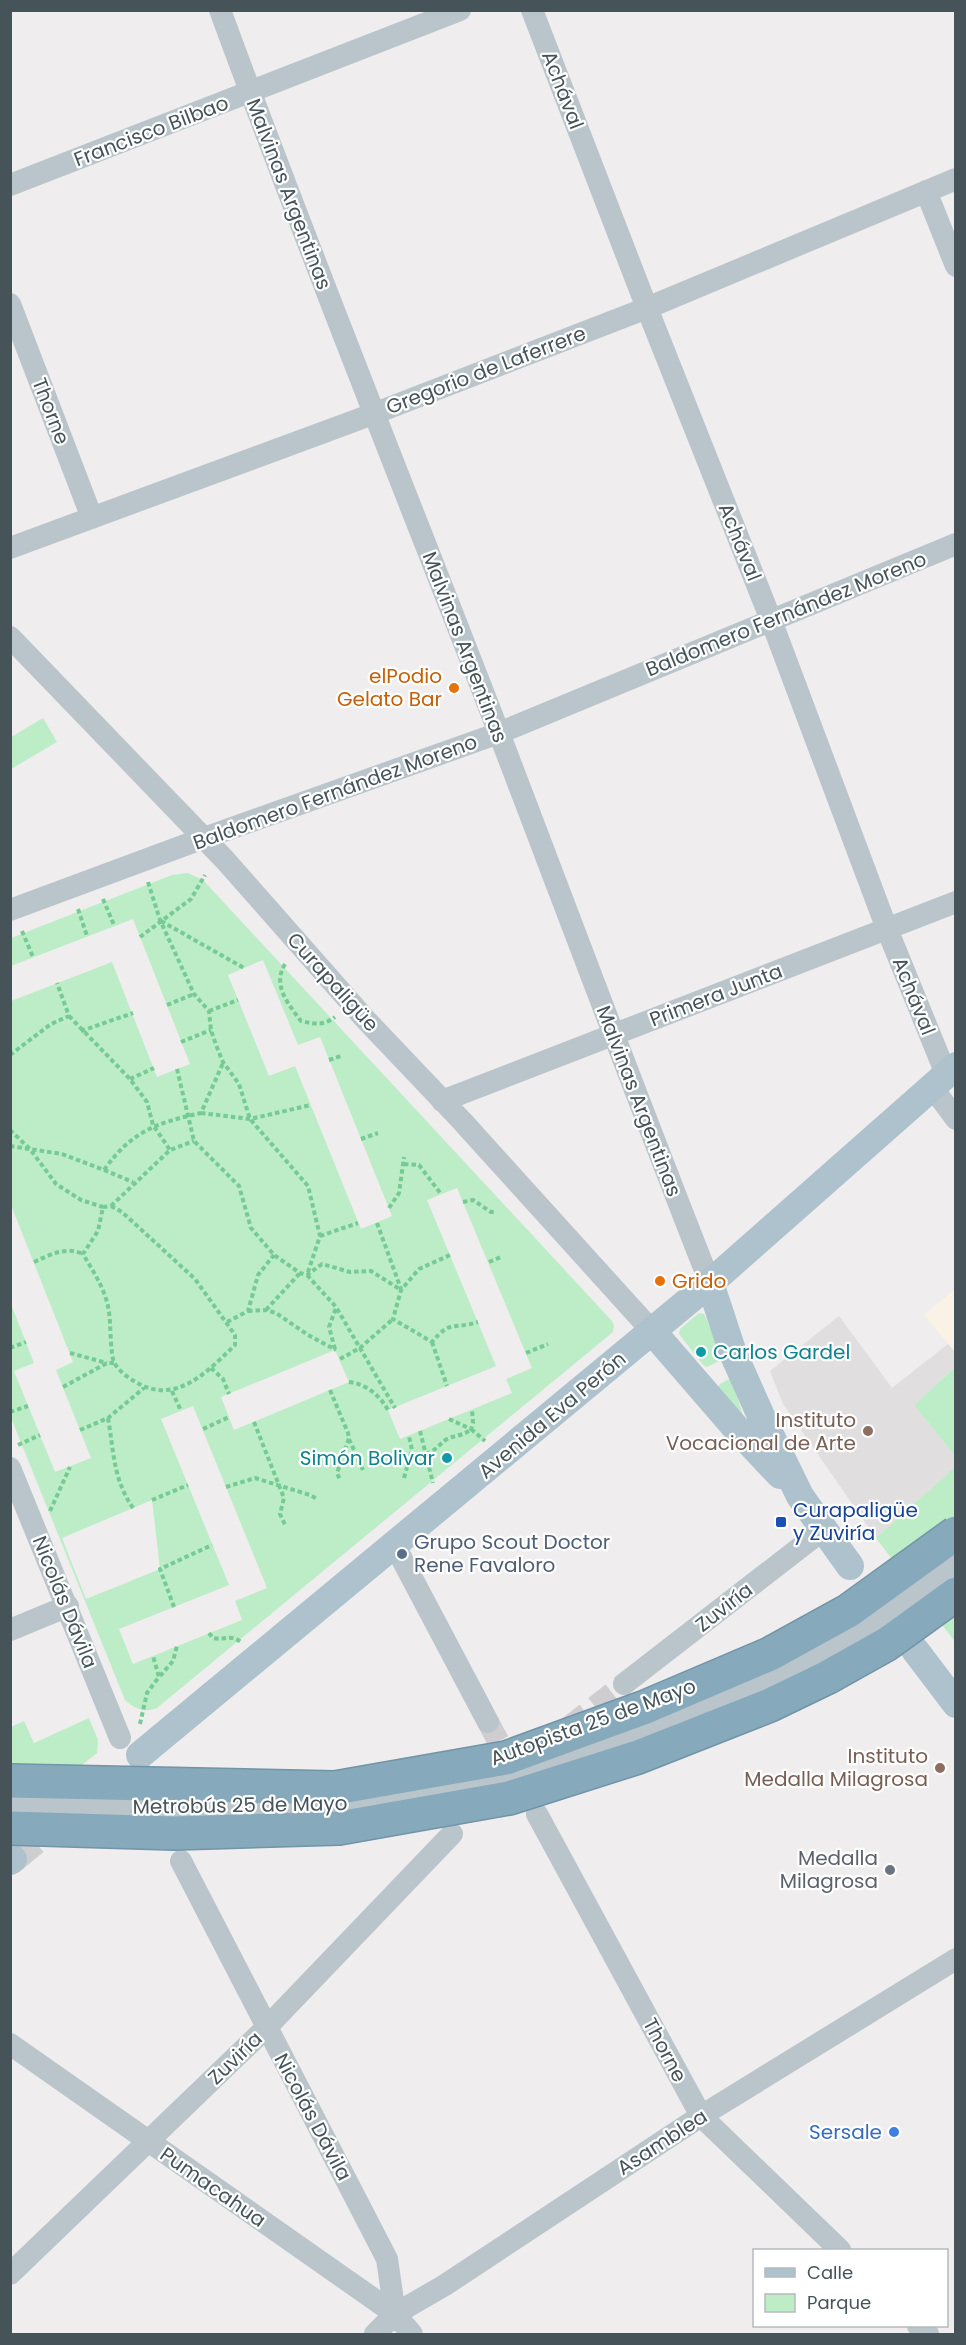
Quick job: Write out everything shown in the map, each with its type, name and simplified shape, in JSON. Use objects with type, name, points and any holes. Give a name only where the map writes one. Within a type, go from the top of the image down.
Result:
[{"type":"highway","name":"Autopista 25 de Mayo","points":[[10,1781],[335,1788],[506,1758],[643,1708],[770,1654],[848,1611],[956,1533]]},
{"type":"highway","points":[[11,1849],[174,1833],[339,1828],[509,1798],[638,1757],[770,1705],[828,1677],[887,1644],[956,1594]]},
{"type":"main road","name":"Avenida Eva Perón","points":[[130,1746],[395,1546],[710,1283],[944,1076]]},
{"type":"main road","points":[[710,1283],[733,1353],[800,1496]]},
{"type":"main road","points":[[652,1331],[735,1427],[800,1496],[850,1566]]},
{"type":"main road","points":[[693,1377],[706,1380],[719,1376],[729,1367],[733,1353]]},
{"type":"main road","points":[[915,1650],[956,1704]]},
{"type":"street","name":"Malvinas Argentinas","points":[[220,10],[373,414],[710,1283]]},
{"type":"street","name":"Francisco Bilbao","points":[[10,185],[460,10]]},
{"type":"street","name":"Achával","points":[[532,10],[771,620],[944,1076],[956,1119]]},
{"type":"street","name":"Gregorio de Laferrere","points":[[10,548],[373,414],[647,308],[956,179]]},
{"type":"street","points":[[926,190],[956,266]]},
{"type":"street","name":"Thorne","points":[[10,304],[92,518]]},
{"type":"street","name":"Baldomero Fernández Moreno","points":[[10,910],[204,838],[499,734],[956,544]]},
{"type":"street","name":"Curapaligüe","points":[[10,637],[204,838],[366,1020],[652,1331]]},
{"type":"street","name":"Primera Junta","points":[[442,1101],[956,902]]},
{"type":"street","name":"Nicolás Dávila","points":[[10,1467],[130,1746]]},
{"type":"street","name":"Zuviría","points":[[624,1684],[824,1529]]},
{"type":"street","points":[[395,1546],[488,1722]]},
{"type":"street","name":"Metrobús 25 de Mayo","points":[[10,1805],[168,1810],[337,1806],[509,1777],[664,1726],[824,1655],[956,1564]]},
{"type":"street","points":[[10,1630],[68,1606]]},
{"type":"street","name":"Thorne","points":[[537,1814],[701,2116],[839,2249]]},
{"type":"street","name":"Zuviría","points":[[10,2274],[266,2028],[452,1834]]},
{"type":"street","name":"Nicolás Dávila","points":[[181,1862],[387,2259],[395,2314]]},
{"type":"street","name":"Asamblea","points":[[375,2334],[395,2314],[445,2285],[701,2116],[956,1959]]},
{"type":"street","name":"Pumacahua","points":[[10,2044],[395,2314],[412,2334]]},
{"type":"path","points":[[140,937],[191,899],[204,875]]},
{"type":"path","points":[[148,882],[160,920],[194,994],[209,1011],[211,1030],[223,1062],[239,1084],[250,1119],[308,1186],[320,1236],[307,1275]]},
{"type":"path","points":[[103,899],[114,926]]},
{"type":"path","points":[[78,909],[87,936]]},
{"type":"path","points":[[160,920],[244,968]]},
{"type":"path","points":[[22,931],[33,957]]},
{"type":"path","points":[[285,964],[279,974],[280,986],[288,1003],[301,1021],[320,1025],[328,1023],[335,1017]]},
{"type":"path","points":[[57,983],[69,1016],[81,1031],[130,1079],[147,1102],[153,1125],[170,1150]]},
{"type":"path","points":[[275,988],[280,986]]},
{"type":"path","points":[[166,1005],[194,994]]},
{"type":"path","points":[[209,1011],[238,1000]]},
{"type":"path","points":[[81,1031],[132,1014]]},
{"type":"path","points":[[10,1055],[51,1024],[69,1016]]},
{"type":"path","points":[[182,1042],[211,1030]]},
{"type":"path","points":[[329,1060],[341,1056]]},
{"type":"path","points":[[201,1113],[223,1062]]},
{"type":"path","points":[[130,1079],[154,1068]]},
{"type":"path","points":[[177,1069],[194,1140],[238,1186],[251,1228],[274,1255],[300,1273],[307,1275],[336,1307],[395,1408]]},
{"type":"path","points":[[104,1170],[119,1149],[153,1125],[201,1113],[250,1119],[311,1105]]},
{"type":"path","points":[[10,1130],[30,1149],[56,1184],[67,1193],[104,1207],[111,1206],[122,1212],[195,1279],[227,1322],[235,1335],[235,1344],[211,1368],[188,1384],[172,1391],[145,1388],[130,1379],[114,1363],[109,1310],[104,1290],[83,1254],[66,1250],[34,1263]]},
{"type":"path","points":[[361,1139],[378,1133]]},
{"type":"path","points":[[111,1206],[170,1150],[194,1140]]},
{"type":"path","points":[[10,1146],[62,1154],[134,1183]]},
{"type":"path","points":[[389,1208],[399,1193],[404,1157]]},
{"type":"path","points":[[404,1164],[419,1165],[441,1194]]},
{"type":"path","points":[[464,1202],[473,1200],[491,1212],[496,1212]]},
{"type":"path","points":[[83,1254],[98,1232],[104,1207]]},
{"type":"path","points":[[320,1236],[358,1222]]},
{"type":"path","points":[[377,1222],[401,1290]]},
{"type":"path","points":[[248,1311],[258,1275],[274,1255]]},
{"type":"path","points":[[340,1359],[360,1348],[393,1319],[401,1290],[420,1269],[450,1255]]},
{"type":"path","points":[[489,1263],[501,1257]]},
{"type":"path","points":[[307,1275],[322,1264],[350,1272],[371,1271],[401,1290]]},
{"type":"path","points":[[266,1310],[300,1273]]},
{"type":"path","points":[[227,1322],[248,1311],[266,1310],[276,1313],[308,1335],[336,1350],[329,1327],[336,1307]]},
{"type":"path","points":[[393,1319],[432,1342],[447,1386]]},
{"type":"path","points":[[432,1342],[443,1329],[450,1326],[464,1327],[478,1322]]},
{"type":"path","points":[[10,1348],[26,1342]]},
{"type":"path","points":[[526,1353],[548,1344]]},
{"type":"path","points":[[70,1353],[114,1363]]},
{"type":"path","points":[[63,1387],[107,1363]]},
{"type":"path","points":[[211,1368],[223,1379],[229,1394]]},
{"type":"path","points":[[349,1382],[357,1383],[374,1392],[388,1410]]},
{"type":"path","points":[[80,1430],[108,1418],[145,1388]]},
{"type":"path","points":[[330,1390],[363,1470]]},
{"type":"path","points":[[172,1391],[181,1411]]},
{"type":"path","points":[[10,1413],[28,1406]]},
{"type":"path","points":[[426,1454],[438,1449],[447,1439],[465,1434],[471,1429],[472,1410]]},
{"type":"path","points":[[203,1429],[229,1417]]},
{"type":"path","points":[[108,1418],[120,1484],[133,1508]]},
{"type":"path","points":[[449,1419],[471,1429],[485,1442]]},
{"type":"path","points":[[254,1422],[284,1497],[280,1514],[285,1525]]},
{"type":"path","points":[[420,1431],[434,1485]]},
{"type":"path","points":[[18,1445],[40,1436]]},
{"type":"path","points":[[404,1478],[412,1450],[409,1436]]},
{"type":"path","points":[[340,1480],[337,1473],[349,1438]]},
{"type":"path","points":[[47,1517],[70,1467]]},
{"type":"path","points":[[226,1487],[255,1478],[317,1499]]},
{"type":"path","points":[[152,1500],[188,1485]]},
{"type":"path","points":[[174,1607],[160,1569],[212,1545]]},
{"type":"path","points":[[209,1633],[217,1640],[230,1636],[243,1644]]},
{"type":"path","points":[[140,1727],[147,1693],[173,1661],[177,1646]]},
{"type":"path","points":[[153,1656],[159,1677]]},
{"type":"shaded area","points":[[955,1289],[955,1352],[924,1315]]},
{"type":"shaded area","name":"Instituto Vocacional de Arte","points":[[839,1316],[892,1388],[948,1344],[955,1352],[955,1367],[914,1405],[955,1456],[955,1467],[876,1538],[783,1404],[770,1371]]},
{"type":"green space","points":[[43,718],[57,742],[11,769],[11,737]]},
{"type":"green space","points":[[188,873],[203,880],[614,1325],[613,1332],[157,1708],[144,1710],[136,1708],[125,1700],[11,1418],[11,1304],[34,1363],[14,1371],[55,1472],[91,1458],[56,1370],[73,1362],[11,1205],[11,1001],[112,962],[157,1077],[190,1064],[133,919],[11,966],[11,938],[172,875]],"holes":[[[263,960],[298,1045],[320,1037],[392,1216],[361,1229],[295,1066],[269,1076],[228,975]],[[457,1188],[532,1368],[506,1379],[512,1393],[400,1439],[388,1410],[496,1366],[427,1200]],[[335,1350],[349,1382],[234,1430],[221,1397]],[[193,1406],[267,1588],[235,1601],[242,1620],[133,1664],[119,1629],[229,1585],[161,1419]],[[152,1500],[160,1569],[86,1599],[62,1538]]]},
{"type":"green space","points":[[699,1313],[704,1314],[722,1354],[721,1360],[707,1367],[679,1334],[680,1329]]},
{"type":"green space","points":[[955,1367],[955,1456],[914,1405]]},
{"type":"green space","points":[[731,1379],[743,1415],[718,1387]]},
{"type":"green space","points":[[955,1467],[955,1642],[876,1538]]},
{"type":"green space","points":[[89,1718],[98,1740],[97,1753],[11,1821],[11,1727],[24,1721],[34,1743]]},
{"type":"tunnel","points":[[569,1727],[624,1684]]},
{"type":"tunnel","points":[[488,1722],[513,1769]]},
{"type":"tunnel","points":[[13,1859],[60,1820]]},
{"type":"place","name":"elPodio Gelato Bar","points":[[454,688]]},
{"type":"place","name":"Grido","points":[[660,1281]]},
{"type":"place","name":"Carlos Gardel","points":[[701,1352]]},
{"type":"place","name":"Instituto Vocacional de Arte","points":[[868,1431]]},
{"type":"place","name":"Simón Bolivar","points":[[447,1458]]},
{"type":"place","name":"Curapaligüe y Zuviría","points":[[781,1522]]},
{"type":"place","name":"Grupo Scout Doctor Rene Favaloro","points":[[402,1554]]},
{"type":"place","name":"Instituto Medalla Milagrosa","points":[[940,1768]]},
{"type":"place","name":"Medalla Milagrosa","points":[[890,1870]]},
{"type":"place","name":"Sersale","points":[[894,2132]]}]
